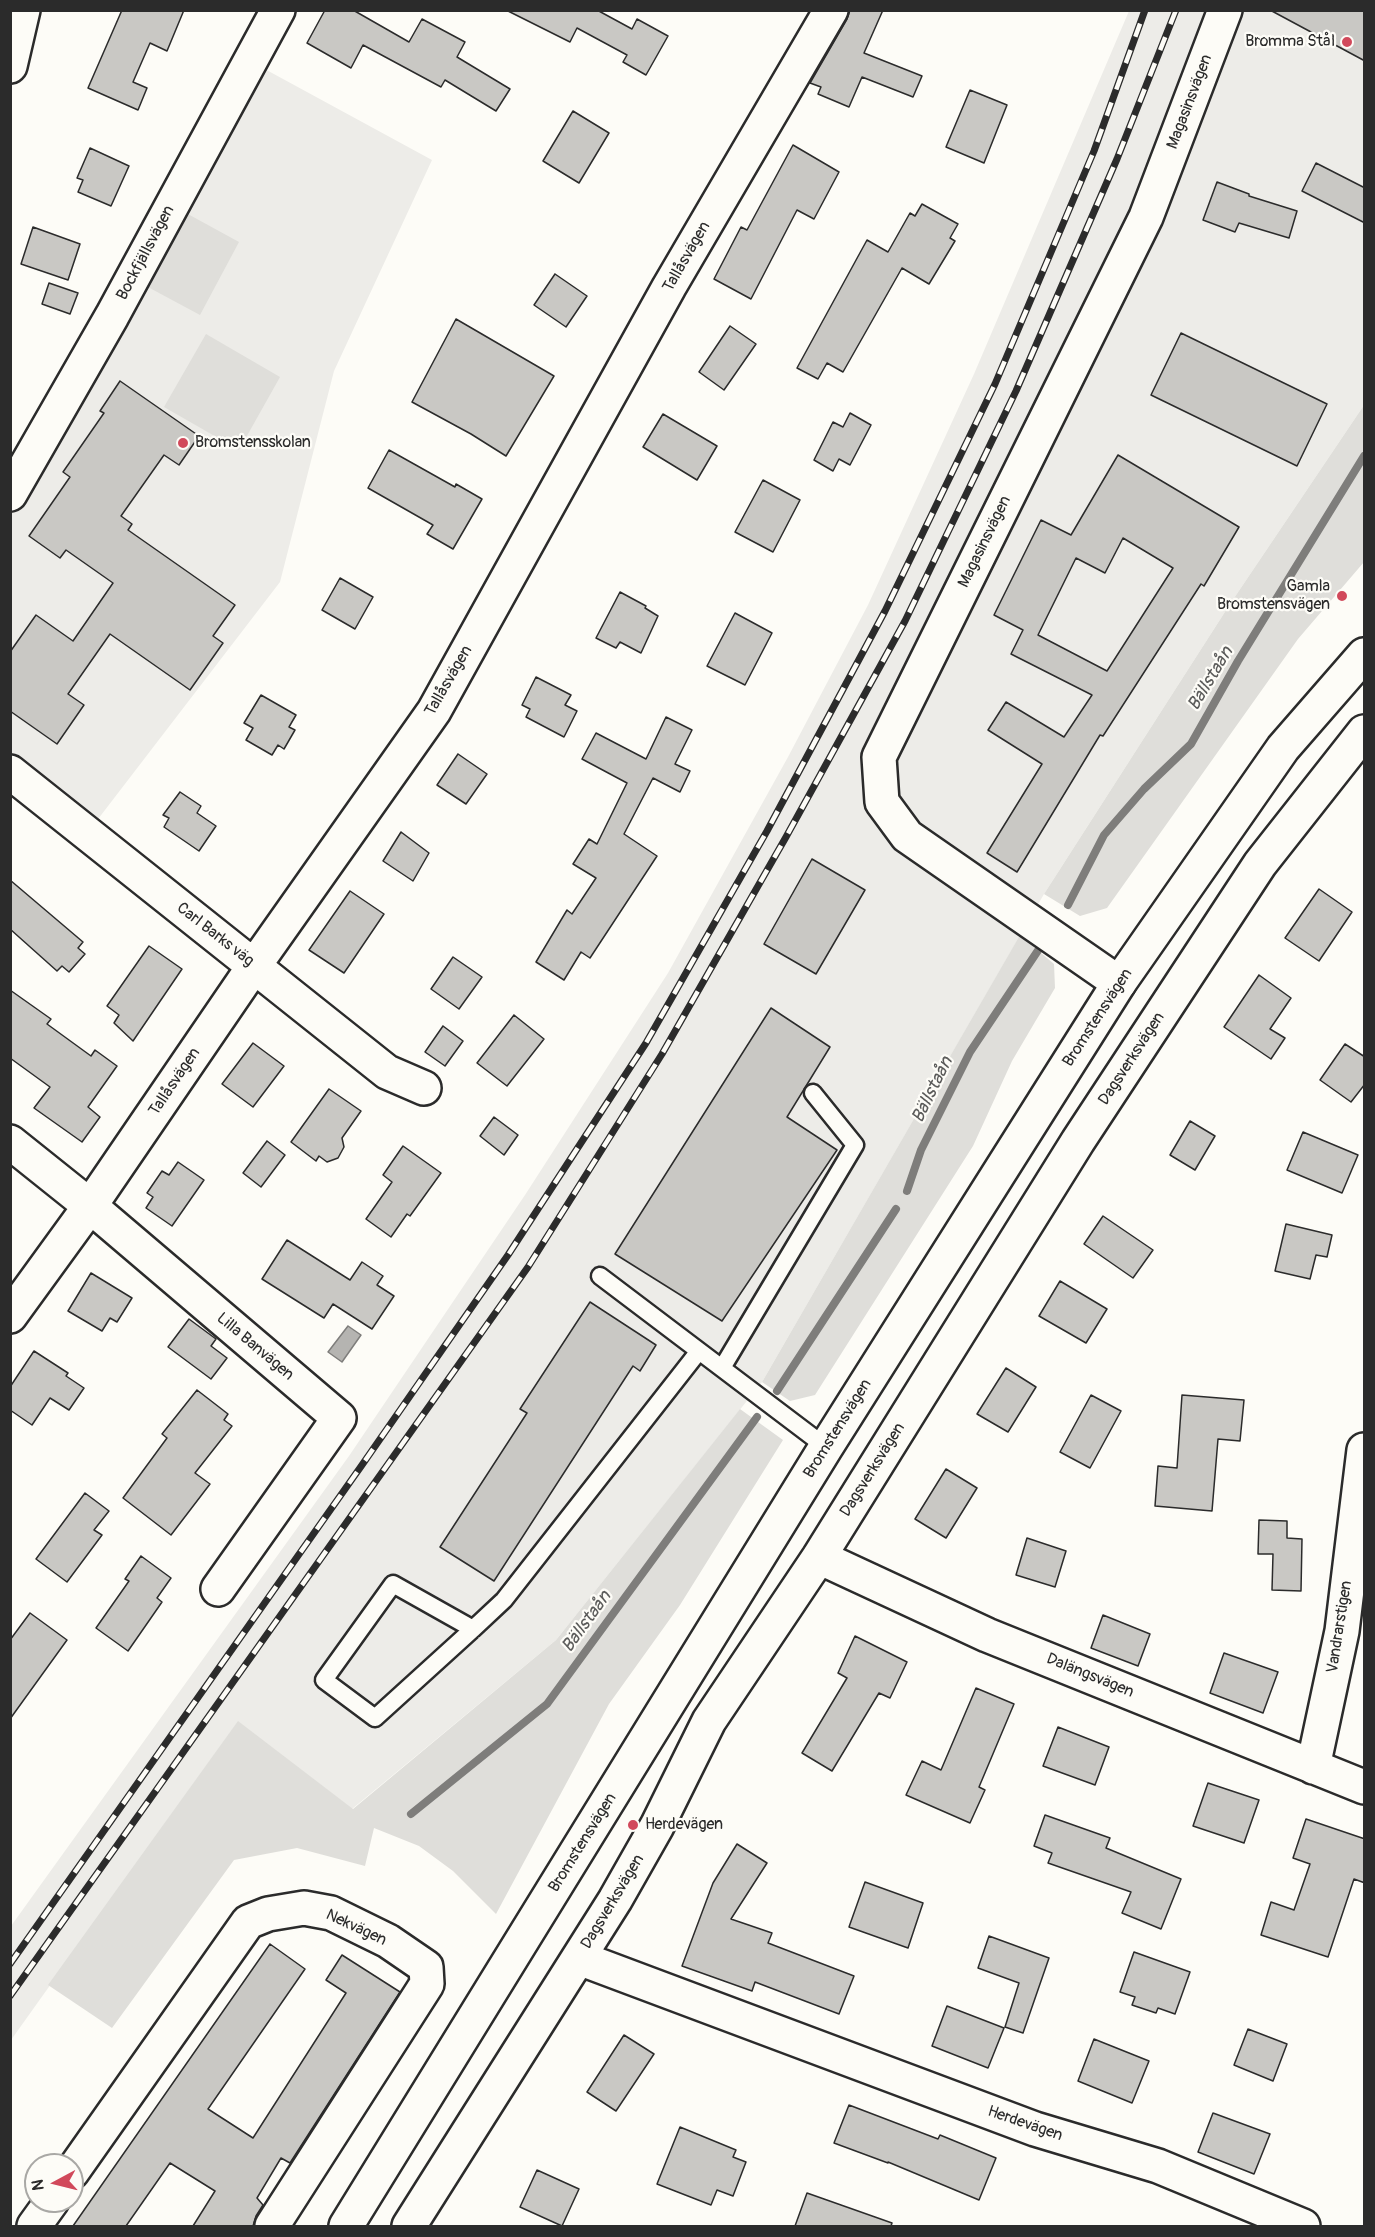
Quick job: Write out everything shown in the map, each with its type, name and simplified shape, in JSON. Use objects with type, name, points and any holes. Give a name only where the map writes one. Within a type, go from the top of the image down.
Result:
[{"type":"street","points":[[11,60],[23,10]]},
{"type":"street","name":"Bockfjällsvägen","points":[[10,494],[112,316],[278,10]]},
{"type":"street","name":"Tallåsvägen","points":[[10,1316],[90,1206],[254,966],[434,711],[669,287],[831,10]]},
{"type":"street","name":"Magasinsvägen","points":[[1119,983],[907,836],[882,802],[879,757],[1146,217],[1225,10]]},
{"type":"street","name":"Bromstensvägen","points":[[346,2226],[826,1448],[1119,983],[1283,748],[1365,655]]},
{"type":"street","name":"Dagsverksvägen","points":[[409,2226],[615,1900],[657,1827],[709,1721],[819,1557],[1078,1141],[1254,874],[1365,732]]},
{"type":"street","name":"Carl Barks väg","points":[[10,772],[387,1072],[424,1088]]},
{"type":"street","name":"Lilla Banvägen","points":[[10,1142],[90,1206],[339,1418],[218,1589]]},
{"type":"street","name":"Vandrarstigen","points":[[1313,1767],[1342,1631],[1365,1450]]},
{"type":"street","name":"Dalängsvägen","points":[[819,1557],[987,1635],[1365,1787]]},
{"type":"street","name":"Nekvägen","points":[[84,2155],[248,1922],[267,1914],[304,1908],[331,1913],[388,1941],[426,1967],[427,1984],[272,2226]]},
{"type":"street","name":"Herdevägen","points":[[579,1958],[1035,2129],[1158,2166],[1303,2226]]},
{"type":"street","points":[[34,2226],[43,2213]]},
{"type":"lane","points":[[722,1368],[855,1145],[813,1093]]},
{"type":"lane","points":[[600,1276],[826,1448]]},
{"type":"lane","points":[[473,1629],[393,1584],[324,1680],[375,1718],[473,1629],[504,1600],[699,1351]]},
{"type":"shaded area","points":[[1129,11],[1364,11],[1364,405],[1230,604],[1044,894],[762,1382],[556,1640],[352,1809],[238,1722],[11,2040],[11,1926],[349,1456],[525,1195],[668,973],[788,757],[868,605],[974,374]]},
{"type":"shaded area","name":"Bromstensskolan","points":[[261,67],[432,160],[334,371],[280,582],[95,823],[11,754],[11,514],[94,360]]},
{"type":"shaded area","points":[[186,213],[239,242],[200,315],[146,286]]},
{"type":"shaded area","points":[[206,334],[280,377],[239,450],[164,407]]},
{"type":"shaded area","points":[[1364,405],[1364,562],[1298,639],[1107,908],[1080,916],[1044,894],[1230,604]]},
{"type":"shaded area","points":[[1020,935],[1054,964],[1055,988],[1012,1061],[973,1146],[815,1395],[790,1401],[762,1382]]},
{"type":"shaded area","points":[[348,1326],[361,1335],[342,1362],[328,1352]]},
{"type":"shaded area","points":[[740,1409],[783,1440],[680,1605],[609,1704],[496,1914],[453,1871],[419,1846],[374,1828],[365,1866],[297,1848],[234,1860],[112,2028],[48,1985],[238,1721],[353,1809],[556,1640]]},
{"type":"building","points":[[122,10],[184,10],[167,51],[150,43],[133,82],[147,88],[138,110],[88,88]]},
{"type":"building","points":[[325,10],[353,10],[409,42],[422,19],[465,42],[457,57],[510,89],[496,111],[445,80],[441,87],[363,45],[351,68],[307,43]]},
{"type":"building","points":[[506,10],[597,10],[632,29],[637,19],[668,36],[646,75],[623,62],[627,55],[577,28],[570,42]]},
{"type":"building","points":[[850,10],[883,10],[864,53],[922,76],[913,97],[862,77],[849,107],[818,94],[821,87],[810,83]]},
{"type":"building","name":"Bromma Stål","points":[[1270,10],[1365,10],[1365,61]]},
{"type":"building","points":[[970,90],[1007,105],[984,163],[946,147]]},
{"type":"building","points":[[573,111],[609,133],[579,183],[543,161]]},
{"type":"building","points":[[793,145],[839,172],[814,219],[797,210],[751,299],[714,279],[741,227],[747,230]]},
{"type":"building","points":[[90,148],[129,166],[111,206],[78,192],[83,180],[77,178]]},
{"type":"building","points":[[1316,163],[1365,188],[1365,223],[1302,191]]},
{"type":"building","points":[[1217,182],[1249,194],[1249,196],[1297,211],[1289,238],[1239,223],[1235,232],[1203,220]]},
{"type":"building","points":[[922,204],[958,224],[950,238],[955,241],[929,284],[902,268],[843,372],[827,363],[818,379],[797,368],[867,240],[888,252],[910,213],[915,216]]},
{"type":"building","points":[[33,227],[80,244],[68,280],[21,264]]},
{"type":"building","points":[[555,274],[587,296],[566,327],[534,305]]},
{"type":"building","points":[[49,283],[78,293],[70,314],[42,304]]},
{"type":"building","points":[[456,319],[554,376],[506,456],[412,402]]},
{"type":"building","points":[[730,326],[756,344],[724,390],[699,372]]},
{"type":"building","points":[[1181,333],[1327,404],[1297,466],[1151,395]]},
{"type":"building","points":[[120,381],[199,436],[179,465],[164,455],[121,516],[132,524],[128,530],[235,605],[213,636],[223,643],[190,690],[110,634],[68,694],[84,705],[57,744],[10,711],[10,652],[36,615],[73,641],[113,583],[66,550],[60,558],[29,536],[70,477],[63,472],[104,413],[100,411]]},
{"type":"building","points":[[850,413],[871,425],[850,465],[839,459],[833,471],[814,460],[833,422],[843,427]]},
{"type":"building","points":[[663,414],[717,446],[697,480],[643,447]]},
{"type":"building","points":[[389,450],[455,487],[456,484],[482,499],[453,549],[427,534],[433,525],[368,488]]},
{"type":"building","points":[[1118,455],[1239,527],[1204,586],[1201,584],[1103,736],[1100,735],[1017,872],[987,853],[1042,764],[988,730],[1006,702],[1064,737],[1092,695],[1011,654],[1023,630],[994,615],[1041,520],[1071,535]],"holes":[[[1123,538],[1173,568],[1107,671],[1038,635],[1076,558],[1105,573]]]},
{"type":"building","points":[[763,480],[800,500],[773,552],[735,532]]},
{"type":"building","points":[[340,578],[373,597],[355,629],[322,610]]},
{"type":"building","points":[[620,592],[646,606],[645,608],[658,616],[641,653],[620,642],[616,648],[596,638]]},
{"type":"building","points":[[735,613],[772,633],[745,685],[707,666]]},
{"type":"building","points":[[536,677],[571,695],[565,705],[577,711],[564,737],[526,717],[530,709],[522,705]]},
{"type":"building","points":[[261,695],[296,715],[289,727],[295,730],[284,749],[278,745],[272,755],[246,740],[253,728],[244,723]]},
{"type":"building","points":[[666,717],[692,730],[675,764],[690,771],[680,792],[653,778],[624,834],[657,856],[590,958],[581,952],[564,980],[536,962],[567,910],[572,914],[596,878],[573,864],[589,839],[597,844],[627,783],[582,759],[596,733],[646,759]]},
{"type":"building","points":[[458,754],[487,774],[466,804],[437,785]]},
{"type":"building","points":[[180,792],[201,806],[197,813],[216,826],[199,851],[164,827],[169,818],[163,815]]},
{"type":"building","points":[[401,832],[429,853],[413,881],[383,861]]},
{"type":"building","points":[[812,859],[865,890],[816,974],[764,944]]},
{"type":"building","points":[[10,880],[83,942],[78,948],[85,954],[69,972],[62,966],[57,971],[10,929]]},
{"type":"building","points":[[1319,889],[1352,912],[1319,961],[1285,938]]},
{"type":"building","points":[[350,891],[384,914],[344,973],[309,950]]},
{"type":"building","points":[[149,946],[182,969],[133,1041],[114,1023],[119,1015],[107,1006]]},
{"type":"building","points":[[453,957],[482,977],[459,1009],[431,989]]},
{"type":"building","points":[[1259,975],[1291,998],[1270,1029],[1285,1038],[1271,1059],[1224,1027]]},
{"type":"building","points":[[10,990],[51,1019],[47,1024],[91,1056],[95,1050],[117,1066],[88,1107],[100,1117],[82,1142],[34,1108],[50,1087],[10,1058]]},
{"type":"building","points":[[771,1008],[830,1047],[787,1117],[837,1150],[722,1321],[615,1254]]},
{"type":"building","points":[[514,1015],[544,1039],[507,1086],[477,1063]]},
{"type":"building","points":[[443,1026],[463,1041],[445,1066],[425,1052]]},
{"type":"building","points":[[253,1043],[284,1066],[253,1107],[222,1084]]},
{"type":"building","points":[[1345,1044],[1365,1057],[1365,1084],[1351,1102],[1320,1080]]},
{"type":"building","points":[[329,1089],[361,1111],[342,1138],[344,1147],[338,1158],[327,1162],[319,1156],[316,1161],[291,1142]]},
{"type":"building","points":[[494,1117],[518,1135],[504,1155],[480,1136]]},
{"type":"building","points":[[1190,1121],[1215,1136],[1195,1170],[1170,1155]]},
{"type":"building","points":[[1303,1132],[1358,1155],[1342,1193],[1287,1170]]},
{"type":"building","points":[[267,1141],[285,1155],[261,1187],[243,1173]]},
{"type":"building","points":[[403,1146],[441,1173],[410,1216],[407,1214],[391,1237],[366,1219],[392,1182],[383,1175]]},
{"type":"building","points":[[178,1162],[204,1180],[172,1226],[146,1208],[153,1197],[147,1193],[162,1171],[169,1175]]},
{"type":"building","points":[[1103,1216],[1153,1250],[1133,1278],[1084,1244]]},
{"type":"building","points":[[1286,1224],[1332,1235],[1327,1257],[1316,1255],[1310,1279],[1275,1271]]},
{"type":"building","points":[[287,1240],[350,1280],[362,1262],[383,1276],[377,1285],[394,1296],[372,1329],[333,1304],[324,1318],[262,1279]]},
{"type":"building","points":[[91,1273],[132,1298],[117,1322],[110,1318],[102,1331],[68,1311]]},
{"type":"building","points":[[1060,1281],[1107,1309],[1086,1343],[1039,1316]]},
{"type":"building","points":[[590,1302],[656,1345],[640,1371],[633,1366],[494,1581],[440,1547],[527,1413],[520,1409]]},
{"type":"building","points":[[189,1319],[216,1339],[211,1346],[227,1358],[211,1379],[168,1347]]},
{"type":"building","points":[[34,1351],[68,1373],[66,1376],[84,1388],[69,1410],[50,1398],[32,1425],[10,1410],[10,1387]]},
{"type":"building","points":[[1006,1368],[1036,1387],[1008,1432],[977,1414]]},
{"type":"building","points":[[197,1390],[228,1414],[224,1420],[232,1426],[195,1473],[210,1484],[171,1535],[123,1498],[167,1438],[162,1434]]},
{"type":"building","points":[[1091,1395],[1121,1411],[1090,1468],[1060,1452]]},
{"type":"building","points":[[1182,1395],[1244,1400],[1240,1441],[1218,1439],[1212,1511],[1155,1506],[1158,1466],[1177,1468]]},
{"type":"building","points":[[946,1469],[977,1488],[946,1538],[915,1519]]},
{"type":"building","points":[[85,1493],[109,1511],[94,1530],[102,1535],[67,1582],[36,1559]]},
{"type":"building","points":[[1259,1520],[1287,1521],[1287,1538],[1302,1539],[1301,1591],[1272,1590],[1273,1554],[1258,1554]]},
{"type":"building","points":[[1027,1538],[1066,1551],[1055,1587],[1016,1575]]},
{"type":"building","points":[[141,1556],[171,1578],[157,1598],[162,1602],[128,1651],[96,1628],[129,1581],[125,1579]]},
{"type":"building","points":[[30,1613],[67,1640],[10,1719],[10,1640]]},
{"type":"building","points":[[1103,1615],[1150,1634],[1138,1666],[1091,1648]]},
{"type":"building","points":[[855,1636],[907,1662],[890,1698],[879,1693],[832,1771],[802,1753],[847,1678],[838,1673]]},
{"type":"building","points":[[1224,1653],[1278,1672],[1263,1713],[1210,1693]]},
{"type":"building","points":[[976,1688],[1014,1704],[979,1787],[985,1790],[970,1823],[906,1795],[922,1761],[941,1770]]},
{"type":"building","points":[[1058,1727],[1109,1747],[1095,1785],[1043,1766]]},
{"type":"building","points":[[1208,1783],[1259,1800],[1244,1843],[1193,1826]]},
{"type":"building","points":[[1045,1815],[1110,1838],[1106,1848],[1181,1879],[1161,1929],[1122,1913],[1131,1892],[1048,1863],[1052,1853],[1034,1846]]},
{"type":"building","points":[[1306,1819],[1365,1839],[1365,1883],[1354,1879],[1328,1957],[1261,1935],[1271,1902],[1294,1910],[1310,1864],[1293,1858]]},
{"type":"building","points":[[737,1844],[767,1863],[731,1919],[772,1933],[768,1943],[854,1976],[839,2014],[755,1982],[752,1991],[682,1966],[713,1883]]},
{"type":"building","points":[[865,1882],[923,1903],[908,1948],[849,1927]]},
{"type":"building","points":[[989,1936],[1049,1958],[1023,2033],[1005,2027],[1019,1983],[978,1968]]},
{"type":"building","points":[[270,1944],[305,1969],[208,2109],[253,2138],[346,1993],[326,1980],[342,1955],[400,1992],[290,2163],[281,2158],[257,2198],[263,2205],[253,2226],[193,2226],[215,2191],[170,2163],[126,2226],[73,2226]]},
{"type":"building","points":[[1134,1952],[1190,1972],[1175,2014],[1158,2008],[1156,2013],[1132,2005],[1135,1997],[1120,1992]]},
{"type":"building","points":[[947,2006],[1004,2028],[988,2068],[932,2046]]},
{"type":"building","points":[[1248,2029],[1287,2044],[1273,2081],[1234,2065]]},
{"type":"building","points":[[624,2035],[654,2054],[616,2111],[587,2092]]},
{"type":"building","points":[[1094,2039],[1149,2061],[1132,2103],[1078,2081]]},
{"type":"building","points":[[849,2105],[938,2139],[940,2135],[996,2158],[979,2200],[888,2162],[834,2143]]},
{"type":"building","points":[[1213,2113],[1270,2134],[1254,2174],[1198,2152]]},
{"type":"building","points":[[680,2127],[736,2150],[733,2157],[746,2162],[733,2196],[717,2190],[711,2205],[657,2184]]},
{"type":"building","points":[[537,2170],[579,2189],[562,2226],[520,2207]]},
{"type":"building","points":[[807,2193],[892,2223],[891,2226],[795,2226]]},
{"type":"waterway","name":"Bällstaån","points":[[1068,905],[1104,835],[1144,789],[1191,744],[1238,661],[1364,456]]},
{"type":"waterway","name":"Bällstaån","points":[[907,1191],[921,1150],[970,1052],[1039,949]]},
{"type":"waterway","name":"Bällstaån","points":[[777,1391],[896,1209]]},
{"type":"waterway","name":"Bällstaån","points":[[411,1814],[547,1704],[757,1417]]},
{"type":"railway","points":[[10,1964],[508,1255],[646,1043],[767,831],[885,611],[995,384],[1094,151],[1145,10]]},
{"type":"railway","points":[[10,1996],[528,1267],[662,1054],[786,837],[905,621],[1016,391],[1117,159],[1176,10]]},
{"type":"place","name":"Bromma Stål","points":[[1347,42]]},
{"type":"place","name":"Bromstensskolan","points":[[183,443]]},
{"type":"place","name":"Gamla Bromstensvägen","points":[[1342,596]]},
{"type":"place","name":"Herdevägen","points":[[633,1825]]}]
